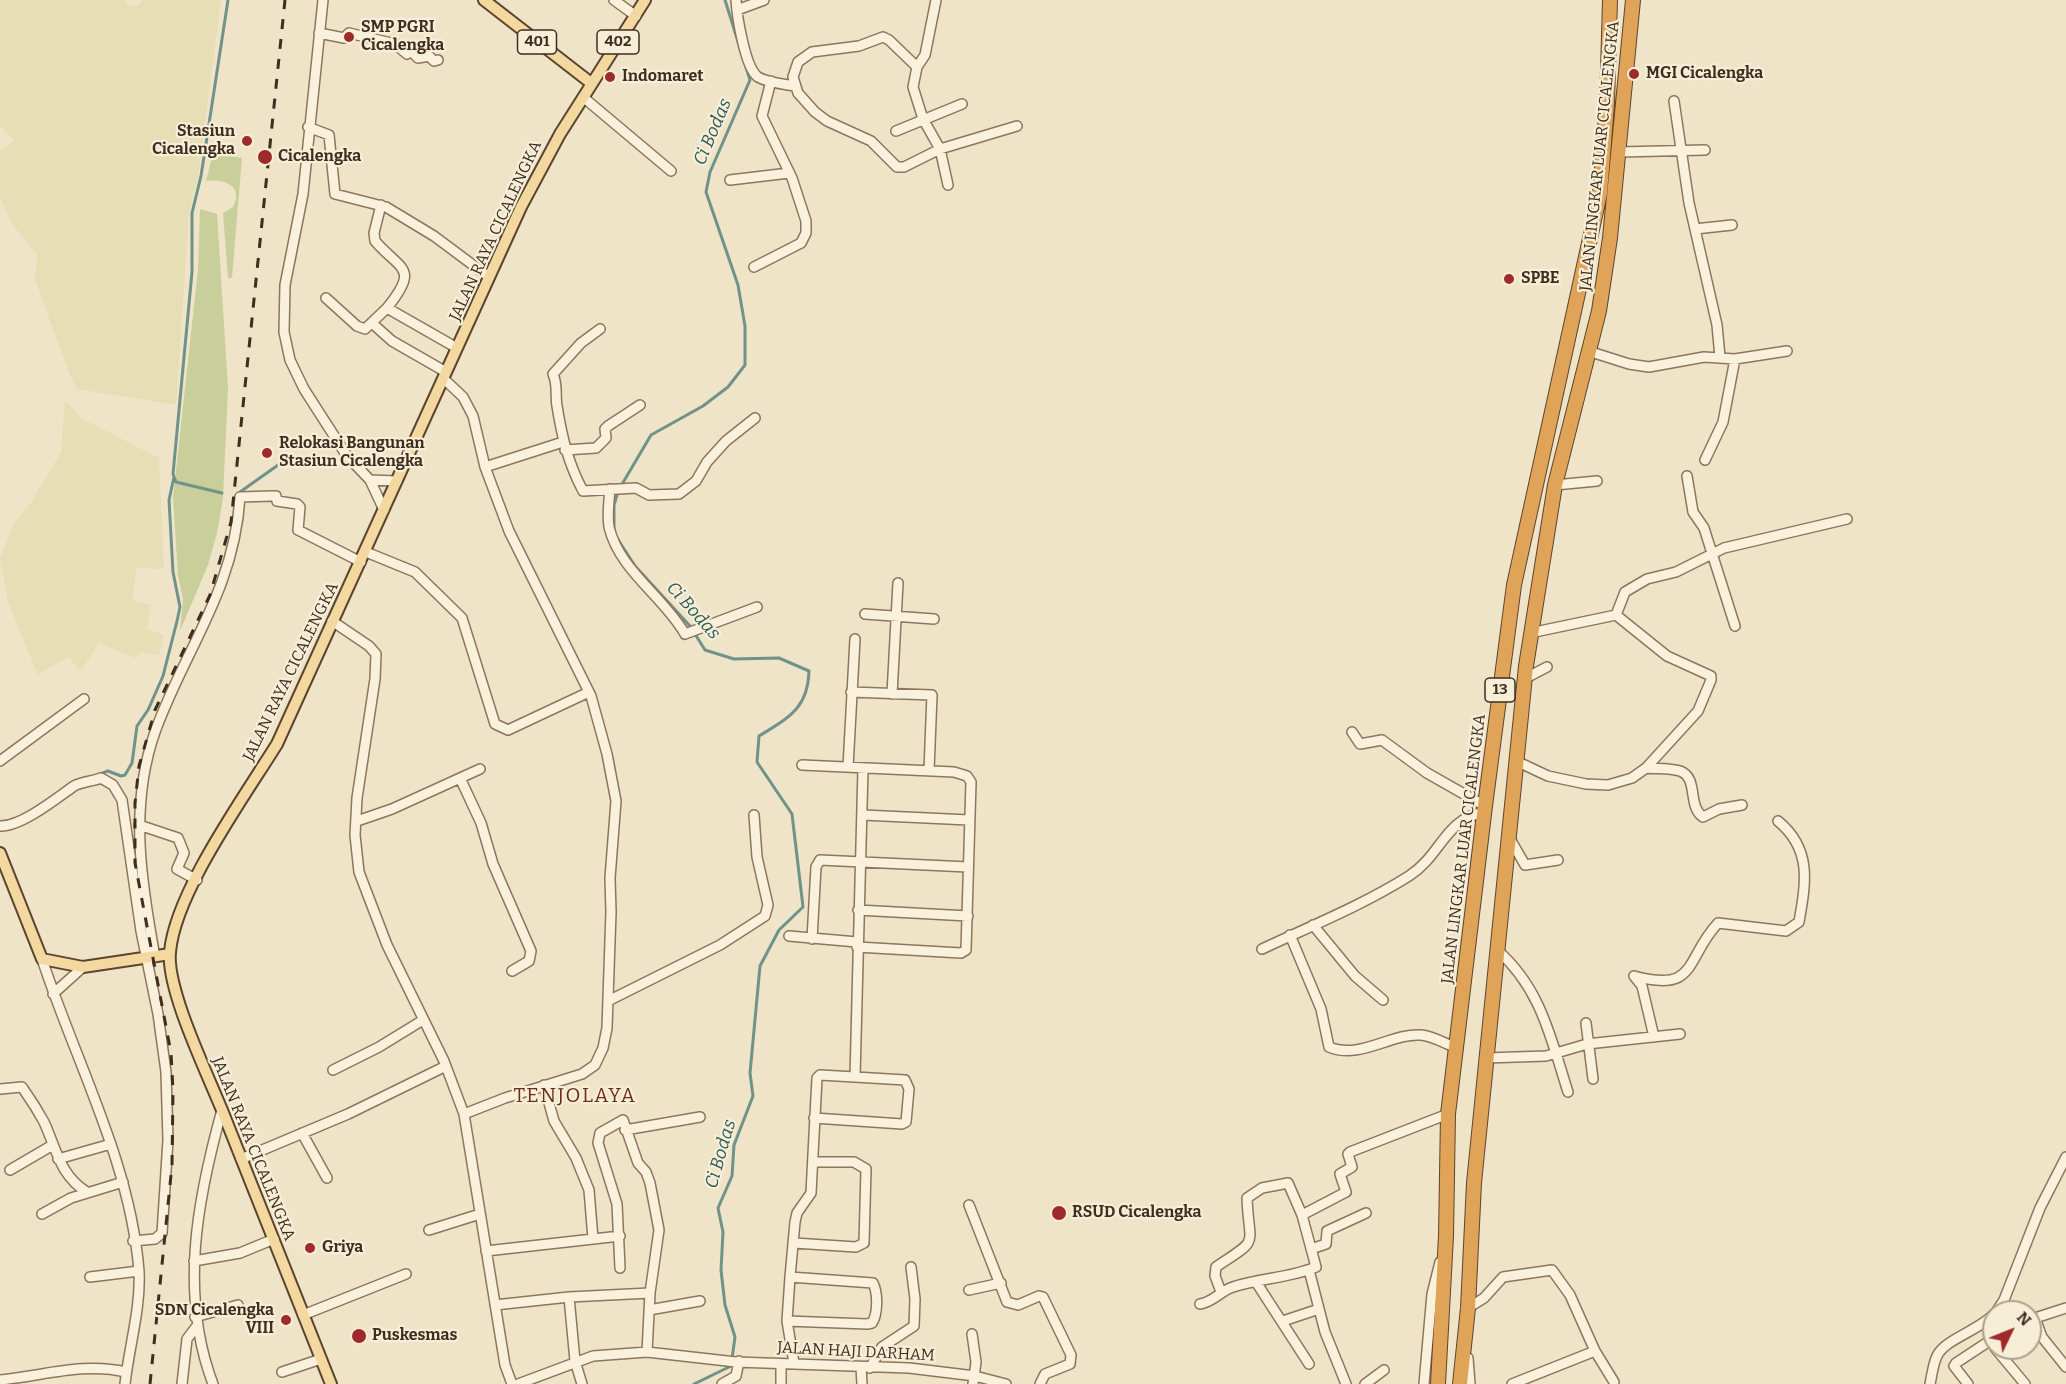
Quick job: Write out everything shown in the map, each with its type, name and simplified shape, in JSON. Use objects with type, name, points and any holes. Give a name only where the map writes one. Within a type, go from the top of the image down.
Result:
[{"type":"highway","name":"JALAN LINGKAR LUAR CICALENGKA","points":[[1438,1384],[1446,1236],[1448,1114],[1484,809],[1514,585],[1600,193],[1607,104],[1610,0]]},
{"type":"highway","name":"JALAN LINGKAR LUAR CICALENGKA","points":[[1460,1384],[1464,1323],[1468,1308],[1474,1183],[1524,679],[1555,484],[1599,311],[1619,152],[1633,0]]},
{"type":"main road","name":"401","points":[[484,0],[591,83]]},
{"type":"main road","name":"402","points":[[591,83],[645,0]]},
{"type":"main road","name":"JALAN RAYA CICALENGKA","points":[[331,1384],[177,992],[170,954],[181,908],[277,744],[544,161],[591,83]]},
{"type":"main road","points":[[0,853],[42,959],[83,967],[170,954]]},
{"type":"street","points":[[323,0],[308,126],[303,194],[285,285],[286,344],[290,360],[318,414],[347,456],[370,480],[384,510]]},
{"type":"street","points":[[614,0],[636,16]]},
{"type":"street","points":[[764,0],[736,5],[743,42],[753,72],[760,78],[795,86]]},
{"type":"street","points":[[936,0],[925,55],[917,67],[913,87],[923,119],[940,149],[948,185]]},
{"type":"street","points":[[319,33],[345,38],[349,33],[395,44],[408,55],[411,51],[418,58],[429,56],[434,61],[438,60]]},
{"type":"street","points":[[917,67],[889,40],[883,38],[859,46],[812,52],[795,67],[795,86],[804,101],[815,112],[827,121],[871,141],[897,167],[904,167],[940,149],[1017,126]]},
{"type":"street","points":[[754,267],[801,243],[806,221],[789,173],[762,116],[771,81]]},
{"type":"street","points":[[583,98],[670,171]]},
{"type":"street","points":[[1674,101],[1680,150],[1717,325],[1720,357]]},
{"type":"street","points":[[896,131],[962,104]]},
{"type":"street","points":[[308,126],[328,135],[335,194],[381,206],[434,236],[489,277]]},
{"type":"street","points":[[1619,152],[1705,150]]},
{"type":"street","points":[[730,180],[789,173]]},
{"type":"street","points":[[326,298],[357,326],[365,330],[373,324],[401,291],[404,271],[401,264],[375,241],[374,233],[381,206]]},
{"type":"street","points":[[1695,229],[1732,225]]},
{"type":"street","points":[[387,308],[457,348]]},
{"type":"street","points":[[373,324],[392,341],[445,375],[463,398],[473,417],[485,467],[509,531],[589,692],[607,754],[616,801],[610,878],[608,1001],[605,1038],[595,1065],[582,1074],[464,1114]]},
{"type":"street","points":[[600,329],[581,343],[553,374],[558,384],[556,402],[564,446],[570,467],[583,491],[636,488],[650,495],[679,494],[696,481],[722,446],[755,418]]},
{"type":"street","points":[[1588,351],[1629,364],[1650,367],[1720,357],[1735,359],[1787,351]]},
{"type":"street","points":[[1705,460],[1723,422],[1735,359]]},
{"type":"street","points":[[485,467],[564,446],[596,448],[606,438],[605,429],[608,426],[640,405]]},
{"type":"street","points":[[1687,476],[1693,512],[1704,528],[1735,626]]},
{"type":"street","points":[[370,480],[397,480]]},
{"type":"street","points":[[1555,484],[1597,481]]},
{"type":"street","points":[[611,489],[609,522],[619,549],[634,572],[685,634],[756,607]]},
{"type":"street","points":[[133,1241],[159,1237],[165,1211],[168,1140],[166,1072],[144,896],[139,825],[144,777],[156,731],[223,580],[237,532],[240,498],[276,496],[277,501],[297,504],[300,507],[298,530],[361,562]]},
{"type":"street","points":[[1616,615],[1625,592],[1647,579],[1676,572],[1711,552],[1847,519]]},
{"type":"street","points":[[366,552],[415,572],[462,618],[495,724],[508,730],[589,692]]},
{"type":"street","points":[[892,694],[898,583]]},
{"type":"street","points":[[866,614],[934,620]]},
{"type":"street","points":[[1530,633],[1616,615]]},
{"type":"street","points":[[1516,761],[1548,776],[1586,784],[1622,782],[1646,768],[1698,711],[1711,678],[1652,646],[1616,615]]},
{"type":"street","points":[[332,621],[369,646],[376,654],[375,679],[357,798],[357,854],[366,895],[446,1065],[464,1114],[505,1365],[512,1384]]},
{"type":"street","points":[[848,767],[855,639]]},
{"type":"street","points":[[1524,679],[1547,668]]},
{"type":"street","points":[[851,692],[933,695],[929,771]]},
{"type":"street","points":[[0,761],[84,699]]},
{"type":"street","points":[[1352,732],[1360,744],[1382,740],[1427,773],[1484,809]]},
{"type":"street","points":[[789,936],[857,945],[961,953],[968,947],[969,820],[972,790],[967,776],[954,772],[802,765]]},
{"type":"street","points":[[855,1077],[863,768]]},
{"type":"street","points":[[1646,768],[1679,771],[1684,774],[1690,781],[1694,806],[1703,817],[1719,809],[1742,805]]},
{"type":"street","points":[[357,821],[392,809],[480,769]]},
{"type":"street","points":[[0,826],[23,819],[84,784],[102,778],[112,785],[122,800],[139,920],[151,957]]},
{"type":"street","points":[[460,778],[481,822],[493,864],[531,951],[529,961],[512,970]]},
{"type":"street","points":[[1262,949],[1372,898],[1409,875],[1428,861],[1459,822],[1484,809]]},
{"type":"street","points":[[608,1001],[720,945],[765,916],[768,905],[757,857],[754,815]]},
{"type":"street","points":[[862,815],[969,820]]},
{"type":"street","points":[[1654,1037],[1642,986],[1634,976],[1655,982],[1681,978],[1718,923],[1786,931],[1799,922],[1805,886],[1800,844],[1778,821]]},
{"type":"street","points":[[139,825],[178,838],[184,853],[177,869],[197,880]]},
{"type":"street","points":[[1509,837],[1526,865],[1558,860]]},
{"type":"street","points":[[812,939],[817,862],[825,859],[861,860],[968,867]]},
{"type":"street","points":[[858,910],[968,916]]},
{"type":"street","points":[[1313,925],[1355,976],[1383,1000]]},
{"type":"street","points":[[1290,935],[1321,1009],[1329,1047],[1341,1051],[1365,1048],[1420,1035],[1457,1048]]},
{"type":"street","points":[[1497,950],[1514,965],[1529,985],[1548,1024],[1568,1092]]},
{"type":"street","points":[[42,959],[53,994],[111,1144],[133,1222],[133,1241],[139,1271],[137,1302],[125,1384]]},
{"type":"street","points":[[53,994],[83,967]]},
{"type":"street","points":[[333,1070],[379,1047],[423,1020]]},
{"type":"street","points":[[1586,1023],[1593,1079]]},
{"type":"street","points":[[1486,1058],[1546,1056],[1587,1044],[1680,1034]]},
{"type":"street","points":[[241,1159],[446,1065]]},
{"type":"street","points":[[794,1363],[787,1321],[790,1277],[797,1213],[811,1194],[814,1118],[818,1076],[905,1080],[909,1089],[906,1122],[902,1124],[814,1118]]},
{"type":"street","points":[[544,1085],[554,1121],[576,1158],[589,1190],[593,1239]]},
{"type":"street","points":[[0,1089],[22,1088],[24,1090],[44,1122],[51,1146],[58,1159],[72,1181],[87,1192]]},
{"type":"street","points":[[213,1384],[196,1328],[194,1261],[199,1209],[222,1110]]},
{"type":"street","points":[[1302,1215],[1346,1192],[1340,1174],[1352,1167],[1348,1153],[1448,1114]]},
{"type":"street","points":[[625,1130],[700,1117]]},
{"type":"street","points":[[518,1384],[575,1360],[593,1356],[646,1352],[650,1293],[659,1230],[654,1194],[625,1130],[623,1120],[600,1133],[598,1143],[615,1194],[620,1236],[620,1268]]},
{"type":"street","points":[[302,1133],[327,1178]]},
{"type":"street","points":[[58,1159],[111,1144]]},
{"type":"street","points":[[10,1170],[51,1146]]},
{"type":"street","points":[[2004,1300],[2040,1208],[2066,1157]]},
{"type":"street","points":[[794,1243],[856,1247],[864,1243],[866,1169],[854,1162],[813,1162]]},
{"type":"street","points":[[42,1214],[87,1192],[123,1182]]},
{"type":"street","points":[[1200,1304],[1209,1303],[1221,1292],[1316,1267],[1302,1215],[1288,1183],[1262,1188],[1246,1198],[1252,1238],[1247,1246],[1216,1267],[1215,1276],[1221,1292]]},
{"type":"street","points":[[969,1205],[1010,1305],[1018,1305],[1039,1296],[1045,1299],[1071,1355],[1070,1364],[1045,1374],[1040,1384]]},
{"type":"street","points":[[1311,1248],[1326,1244],[1327,1232],[1366,1213]]},
{"type":"street","points":[[429,1230],[480,1214]]},
{"type":"street","points":[[486,1251],[620,1236]]},
{"type":"street","points":[[1424,1384],[1432,1294],[1446,1236]]},
{"type":"street","points":[[194,1261],[240,1253],[274,1239]]},
{"type":"street","points":[[862,1384],[866,1367],[882,1347],[914,1326],[915,1299],[911,1267]]},
{"type":"street","points":[[1309,1270],[1319,1309],[1346,1384]]},
{"type":"street","points":[[1468,1308],[1484,1298],[1503,1277],[1552,1270],[1570,1295],[1595,1351],[1614,1382]]},
{"type":"street","points":[[90,1277],[139,1271]]},
{"type":"street","points":[[303,1315],[406,1274]]},
{"type":"street","points":[[787,1321],[867,1324],[872,1323],[875,1317],[876,1291],[873,1283],[790,1277]]},
{"type":"street","points":[[969,1290],[1000,1282]]},
{"type":"street","points":[[1256,1282],[1309,1364]]},
{"type":"street","points":[[495,1305],[569,1297],[650,1293]]},
{"type":"street","points":[[569,1297],[575,1360],[582,1384]]},
{"type":"street","points":[[650,1310],[700,1301]]},
{"type":"street","points":[[195,1317],[238,1305]]},
{"type":"street","points":[[2042,1315],[2066,1308]]},
{"type":"street","points":[[1283,1321],[1319,1309]]},
{"type":"street","points":[[1464,1323],[1470,1384]]},
{"type":"street","points":[[1930,1384],[1936,1356],[1943,1348],[1982,1325]]},
{"type":"street","points":[[182,1384],[187,1339],[196,1328]]},
{"type":"street","points":[[972,1334],[974,1380]]},
{"type":"street","points":[[2042,1337],[2066,1367]]},
{"type":"street","points":[[1968,1384],[1954,1366],[1982,1349]]},
{"type":"street","points":[[1512,1384],[1595,1351]]},
{"type":"street","name":"JALAN HAJI DARHAM","points":[[646,1352],[781,1364],[909,1368],[1006,1384]]},
{"type":"street","points":[[282,1372],[321,1359]]},
{"type":"street","points":[[2006,1360],[2025,1384]]},
{"type":"street","points":[[722,1384],[736,1376],[737,1361]]},
{"type":"street","points":[[781,1364],[781,1384]]},
{"type":"street","points":[[0,1382],[91,1367],[126,1372]]},
{"type":"street","points":[[1365,1384],[1384,1370]]},
{"type":"shaded area","points":[[0,0],[125,0],[127,5],[137,6],[143,0],[221,0],[198,177],[189,213],[176,405],[77,389],[70,376],[35,279],[37,254],[13,225],[0,198],[0,150],[15,140],[0,126]]},
{"type":"shaded area","points":[[65,401],[81,418],[159,458],[164,569],[136,568],[133,600],[151,605],[147,629],[164,635],[159,655],[141,652],[136,658],[99,643],[81,671],[68,657],[38,675],[8,602],[0,559],[14,523],[30,504],[61,452]]},
{"type":"green space","points":[[213,153],[242,158],[232,278],[228,278],[223,213],[233,207],[236,194],[234,189],[225,182],[206,181]]},
{"type":"green space","points":[[200,209],[217,214],[228,388],[223,498],[208,565],[180,631],[183,599],[178,576],[173,498],[198,269]]},
{"type":"waterway","points":[[222,493],[176,482],[173,474],[192,272],[192,213],[201,176],[228,0]]},
{"type":"waterway","name":"Ci Bodas","points":[[621,486],[651,435],[703,406],[728,387],[745,365],[745,326],[738,285],[706,192],[710,172],[750,80],[725,0]]},
{"type":"waterway","points":[[240,492],[288,458]]},
{"type":"waterway","points":[[100,774],[108,771],[121,776],[125,775],[132,763],[137,726],[148,710],[163,676],[177,621],[180,607],[173,572],[169,500],[174,477]]},
{"type":"waterway","name":"Ci Bodas","points":[[614,529],[614,505],[618,492]]},
{"type":"waterway","name":"Ci Bodas","points":[[617,538],[635,566],[690,626],[705,650],[734,659],[779,658],[809,671],[805,695],[795,711],[759,736],[757,762],[792,814],[803,907],[779,930],[760,966],[750,1073],[753,1096],[734,1145],[732,1176],[718,1208],[723,1232],[721,1270],[725,1305],[735,1337],[731,1366],[694,1384]]},
{"type":"railway","points":[[150,1384],[172,1165],[173,1090],[171,1053],[135,863],[135,803],[139,766],[155,710],[210,595],[231,522],[285,0]]},
{"type":"place","name":"SMP PGRI Cicalengka","points":[[349,37]]},
{"type":"place","name":"MGI Cicalengka","points":[[1634,74]]},
{"type":"place","name":"Indomaret","points":[[610,77]]},
{"type":"place","name":"Stasiun Cicalengka","points":[[247,141]]},
{"type":"place","name":"Cicalengka","points":[[265,157]]},
{"type":"place","name":"SPBE","points":[[1509,279]]},
{"type":"place","name":"Relokasi Bangunan Stasiun Cicalengka","points":[[267,453]]},
{"type":"place","name":"RSUD Cicalengka","points":[[1059,1213]]},
{"type":"place","name":"Griya","points":[[310,1248]]},
{"type":"place","name":"SDN Cicalengka VIII","points":[[286,1320]]},
{"type":"place","name":"Puskesmas","points":[[359,1336]]},
{"type":"district","name":"TENJOLAYA","points":[[575,1096]]}]
